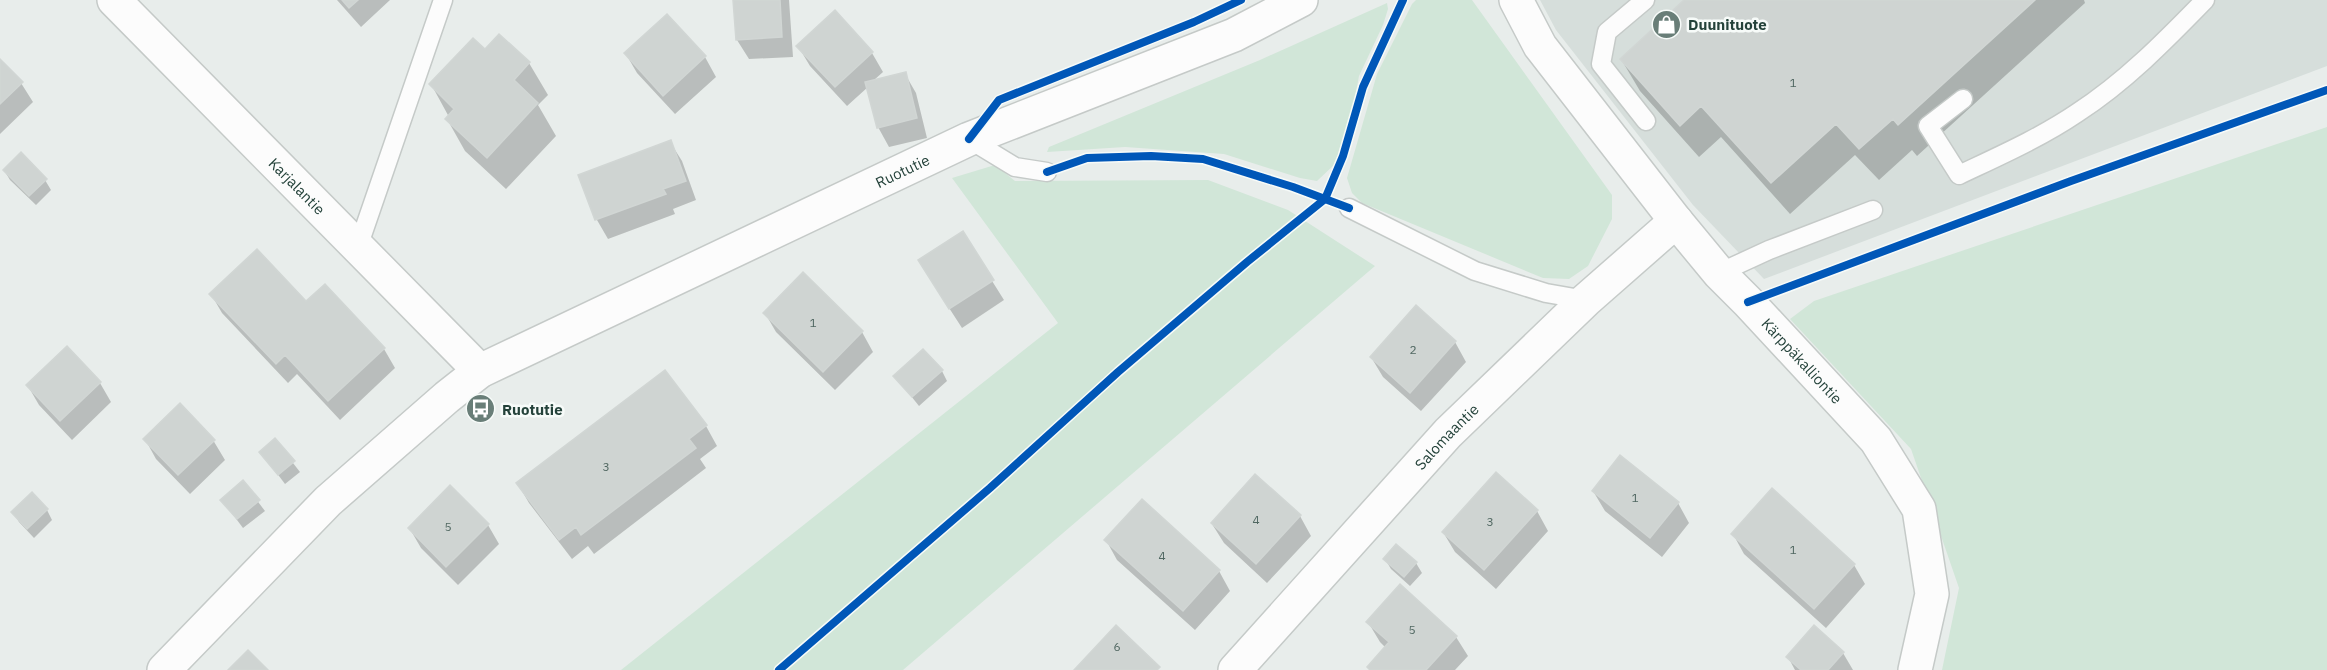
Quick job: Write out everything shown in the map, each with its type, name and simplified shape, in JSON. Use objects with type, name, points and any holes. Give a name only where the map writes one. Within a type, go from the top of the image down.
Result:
[{"type":"street","name":"Karjalantie","points":[[114,0],[480,371]]},
{"type":"street","name":"Ruotutie","points":[[164,670],[328,501],[480,371],[969,139],[1234,35],[1301,0]]},
{"type":"street","name":"Kärppäkalliontie","points":[[1516,0],[1540,46],[1676,221],[1719,273],[1876,441],[1919,509],[1932,594],[1915,670]]},
{"type":"street","name":"Salomaantie","points":[[1235,670],[1448,433],[1586,300],[1676,221]]},
{"type":"lane","points":[[358,247],[443,0]]},
{"type":"lane","points":[[1645,0],[1607,32],[1601,63],[1646,121]]},
{"type":"lane","points":[[1963,99],[1928,126],[1959,175],[2021,147],[2078,113],[2126,77],[2205,0]]},
{"type":"lane","points":[[969,139],[1015,167],[1047,172]]},
{"type":"lane","points":[[1349,208],[1475,271],[1546,293],[1586,300]]},
{"type":"lane","points":[[1719,273],[1769,250],[1873,210]]},
{"type":"shaded area","points":[[1540,0],[2327,0],[2327,66],[1764,279],[1693,205],[1556,30]]},
{"type":"green space","points":[[1416,0],[1472,0],[1612,195],[1612,219],[1588,266],[1569,279],[1543,278],[1362,203],[1352,193],[1347,178],[1377,74]]},
{"type":"green space","points":[[1387,3],[1388,9],[1383,25],[1359,76],[1351,119],[1335,164],[1317,181],[1300,178],[1224,154],[1125,147],[1047,152],[1049,147],[1260,60]]},
{"type":"green space","points":[[2327,127],[2327,670],[1942,670],[1959,588],[1911,449],[1790,319],[1814,301]]},
{"type":"green space","points":[[995,165],[1015,181],[1208,180],[1288,210],[1375,266],[903,670],[621,670],[1058,323],[952,178]]},
{"type":"building","points":[[342,0],[358,0],[349,8]]},
{"type":"building","points":[[733,0],[780,0],[782,37],[736,40]]},
{"type":"building","points":[[1684,0],[2035,0],[1898,125],[1893,119],[1859,149],[1836,124],[1771,183],[1701,106],[1680,126],[1620,59]]},
{"type":"building","points":[[835,10],[873,52],[835,87],[796,46]]},
{"type":"building","points":[[667,14],[706,56],[663,96],[624,53]]},
{"type":"building","points":[[499,34],[530,62],[514,80],[538,103],[487,158],[445,119],[454,109],[429,84],[473,38],[485,49]]},
{"type":"building","points":[[0,59],[23,82],[0,104]]},
{"type":"building","points":[[906,72],[917,118],[877,128],[865,82]]},
{"type":"building","points":[[671,140],[686,181],[663,189],[666,194],[595,220],[578,175]]},
{"type":"building","points":[[21,152],[47,179],[29,196],[3,170]]},
{"type":"building","points":[[963,231],[994,280],[949,309],[918,260]]},
{"type":"building","points":[[257,249],[306,301],[325,284],[385,348],[328,401],[285,355],[276,364],[209,294]]},
{"type":"building","points":[[803,272],[863,331],[823,372],[763,313]]},
{"type":"building","points":[[1416,305],[1456,341],[1410,393],[1370,357]]},
{"type":"building","points":[[67,346],[101,382],[60,421],[26,385]]},
{"type":"building","points":[[923,349],[943,370],[912,397],[893,376]]},
{"type":"building","points":[[665,370],[707,425],[689,439],[696,448],[581,535],[576,527],[559,540],[516,483]]},
{"type":"building","points":[[180,403],[215,440],[178,475],[143,439]]},
{"type":"building","points":[[275,438],[295,461],[278,475],[259,452]]},
{"type":"building","points":[[1620,455],[1679,502],[1650,538],[1592,491]]},
{"type":"building","points":[[1496,472],[1538,510],[1484,570],[1442,532]]},
{"type":"building","points":[[1255,474],[1301,515],[1256,564],[1211,523]]},
{"type":"building","points":[[243,480],[260,500],[237,519],[220,500]]},
{"type":"building","points":[[450,485],[489,524],[446,567],[408,528]]},
{"type":"building","points":[[1772,488],[1855,564],[1814,609],[1731,534]]},
{"type":"building","points":[[32,492],[48,509],[27,529],[11,512]]},
{"type":"building","points":[[1142,499],[1220,570],[1183,611],[1104,540]]},
{"type":"building","points":[[1396,544],[1417,562],[1404,577],[1383,559]]},
{"type":"building","points":[[1400,584],[1457,636],[1426,670],[1370,670],[1367,667],[1389,642],[1366,622]]},
{"type":"building","points":[[1116,625],[1160,667],[1157,670],[1074,670]]},
{"type":"building","points":[[1814,625],[1844,652],[1828,670],[1801,670],[1786,657]]},
{"type":"building","points":[[248,650],[268,670],[228,670]]},
{"type":"cycle path","points":[[969,139],[999,100],[1194,22],[1241,0]]},
{"type":"cycle path","points":[[779,670],[990,488],[1118,372],[1325,199],[1343,156],[1363,87],[1403,0]]},
{"type":"cycle path","points":[[1748,302],[2071,181],[2327,90]]},
{"type":"cycle path","points":[[1047,172],[1087,158],[1151,156],[1203,159],[1293,187],[1349,208]]},
{"type":"place","name":"Duunituote","points":[[1667,24]]},
{"type":"place","name":"Ruotutie","points":[[481,409]]}]
